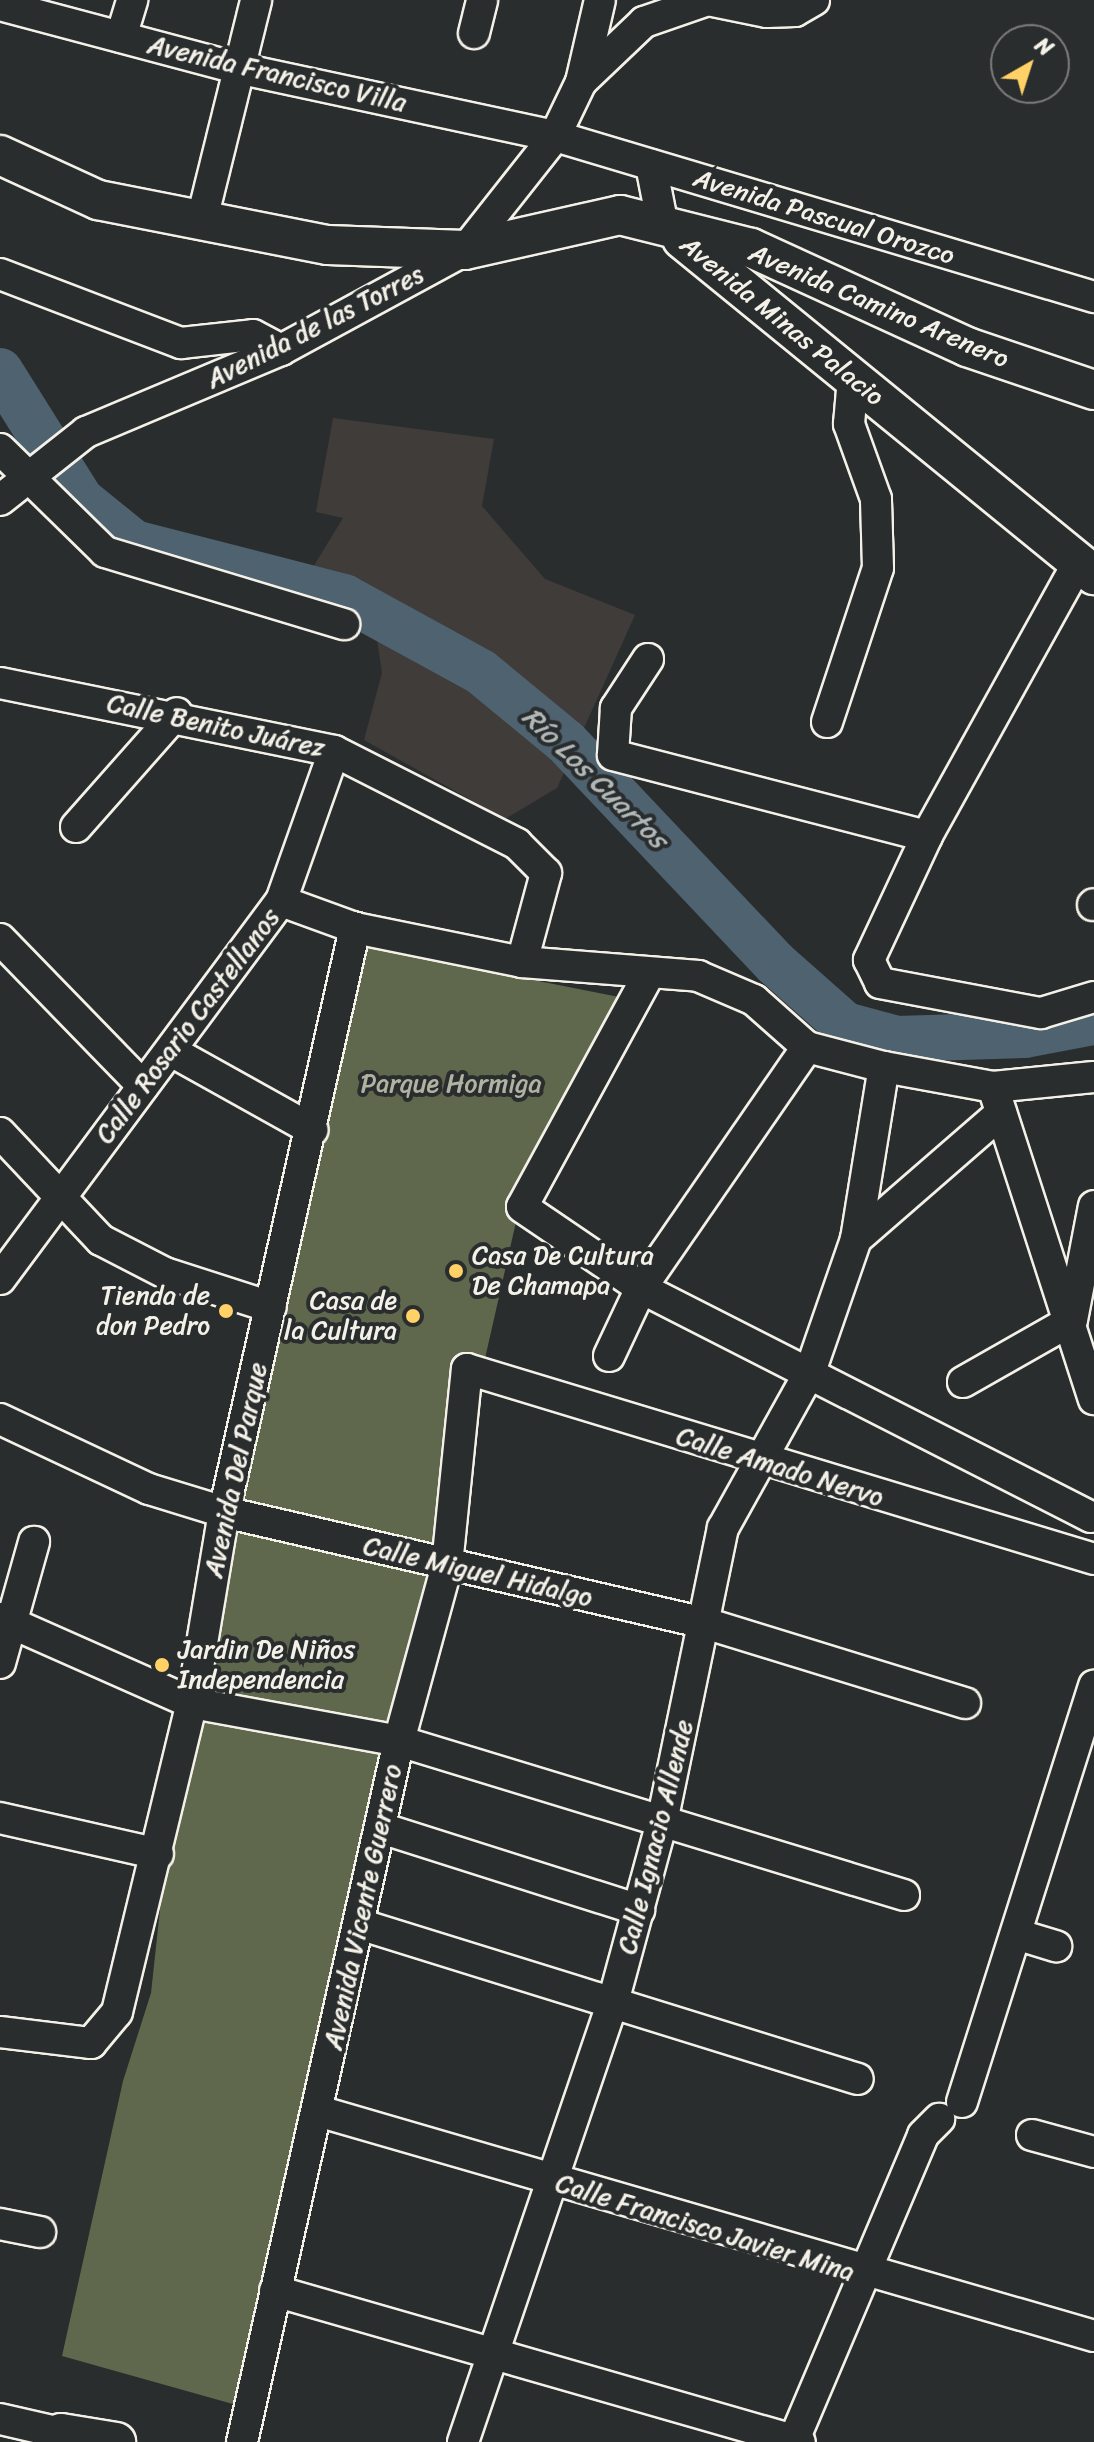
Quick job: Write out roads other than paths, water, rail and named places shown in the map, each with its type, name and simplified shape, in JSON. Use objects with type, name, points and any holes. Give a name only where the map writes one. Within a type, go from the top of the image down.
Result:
[{"type":"main road","name":"Avenida Minas Palacio","points":[[0,155],[98,200],[328,245],[465,250],[620,215],[663,226],[1086,570]]},
{"type":"main road","name":"Avenida Camino Arenero","points":[[663,226],[751,248],[967,347],[1094,390]]},
{"type":"main road","points":[[60,2438],[116,2442]]},
{"type":"street","points":[[121,37],[132,0]]},
{"type":"street","points":[[202,219],[256,0]]},
{"type":"street","points":[[474,33],[482,0]]},
{"type":"street","points":[[581,82],[600,0]]},
{"type":"street","points":[[581,82],[644,22],[708,0],[767,12],[795,11],[814,0]]},
{"type":"street","name":"Avenida Francisco Villa","points":[[0,5],[237,68],[555,136]]},
{"type":"street","name":"Avenida de las Torres","points":[[15,484],[86,432],[281,350],[465,250],[555,136],[581,82]]},
{"type":"street","name":"Avenida Pascual Orozco","points":[[555,136],[1094,297]]},
{"type":"street","points":[[651,165],[663,226]]},
{"type":"street","points":[[0,274],[181,343],[253,335],[281,350]]},
{"type":"street","points":[[827,722],[878,568],[876,499],[849,424],[853,378]]},
{"type":"street","points":[[0,449],[15,484],[105,552],[344,624]]},
{"type":"street","points":[[1086,570],[927,836],[869,960],[880,983],[1041,1013],[1094,997]]},
{"type":"street","points":[[648,659],[616,708],[613,755],[927,836]]},
{"type":"street","name":"Calle Benito Juárez","points":[[0,683],[177,713],[334,751],[537,859],[546,889],[522,962]]},
{"type":"street","points":[[76,827],[177,713]]},
{"type":"street","name":"Calle Rosario Castellanos","points":[[0,1279],[281,901],[334,751]]},
{"type":"street","points":[[281,901],[355,928],[522,962],[698,976],[754,1000],[807,1047],[997,1100],[1094,1077]]},
{"type":"street","name":"Avenida Del Parque","points":[[0,2032],[91,2043],[117,2012],[158,1854],[192,1703],[224,1512],[313,1130],[355,928]]},
{"type":"street","points":[[0,939],[143,1086]]},
{"type":"street","points":[[649,974],[522,1207],[641,1288],[1091,1517]]},
{"type":"street","points":[[609,1356],[641,1288],[807,1047]]},
{"type":"street","points":[[171,1051],[313,1130]]},
{"type":"street","name":"Calle Ignacio Allende","points":[[463,2442],[613,2002],[662,1822],[708,1624],[723,1528],[762,1463],[810,1372],[856,1239],[884,1067]]},
{"type":"street","points":[[997,1100],[1072,1320],[1094,1399]]},
{"type":"street","name":"Calle Ignacio Allende","points":[[856,1239],[997,1100]]},
{"type":"street","points":[[0,1133],[58,1199],[101,1240],[165,1273],[271,1307]]},
{"type":"street","points":[[963,1382],[1072,1320],[1094,1206]]},
{"type":"street","name":"Calle Amado Nervo","points":[[467,1369],[762,1463],[1094,1559]]},
{"type":"street","name":"Avenida Vicente Guerrero","points":[[242,2442],[362,1925],[399,1741],[447,1565],[467,1369]]},
{"type":"street","name":"Calle Miguel Hidalgo","points":[[0,1419],[149,1489],[224,1512],[708,1624],[965,1703]]},
{"type":"street","points":[[0,1663],[4,1620],[34,1542]]},
{"type":"street","points":[[4,1620],[192,1703],[399,1741],[904,1895]]},
{"type":"street","points":[[275,2291],[493,2359],[795,2441],[923,2135],[950,2111],[1019,1935],[1087,1747],[1094,1685]]},
{"type":"street","points":[[0,1818],[158,1854]]},
{"type":"street","points":[[381,1828],[639,1910]]},
{"type":"street","points":[[362,1925],[858,2079]]},
{"type":"street","points":[[1019,1935],[1056,1946]]},
{"type":"street","name":"Calle Francisco Javier Mina","points":[[318,2111],[862,2275],[1094,2336]]},
{"type":"street","points":[[1032,2135],[1094,2152]]},
{"type":"street","points":[[0,2224],[40,2232]]},
{"type":"street","points":[[0,2419],[60,2438]]},
{"type":"waterway","name":"Río Los Cuartos","points":[[0,371],[81,500],[134,543],[344,597],[481,672],[566,742],[775,963],[845,1025],[897,1039],[1025,1035],[1094,1022]]},
{"type":"place","name":"Casa De Cultura De Chamapa","points":[[456,1271]]},
{"type":"place","name":"Tienda de don Pedro","points":[[226,1311]]},
{"type":"place","name":"Casa de la Cultura","points":[[413,1316]]},
{"type":"place","name":"Jardin De Niños Independencia","points":[[162,1665]]},
{"type":"park label","name":"Parque Hormiga","points":[[451,1084]]}]
